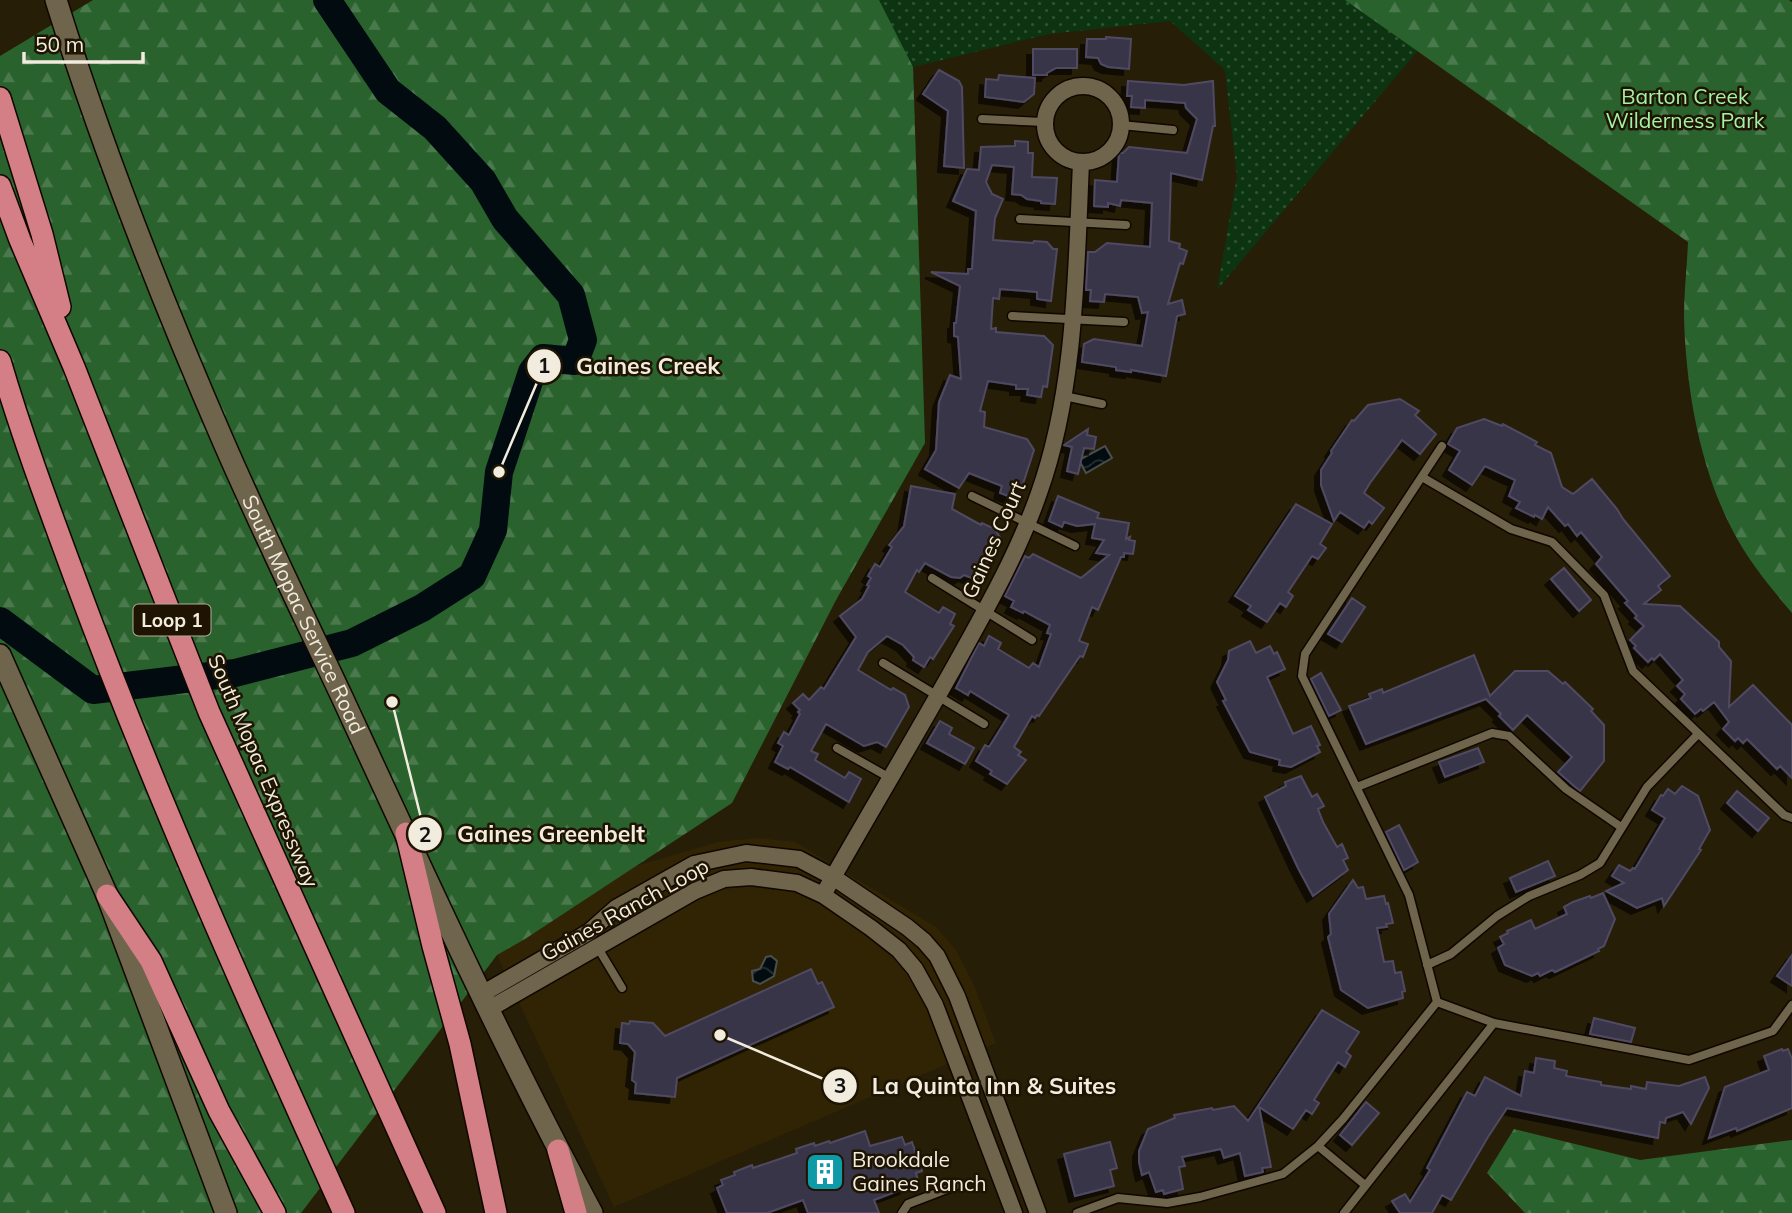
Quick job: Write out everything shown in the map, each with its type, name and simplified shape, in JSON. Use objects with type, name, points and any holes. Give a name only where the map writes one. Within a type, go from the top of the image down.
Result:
[{"type":"highway","points":[[0,98],[42,234],[74,367]]},
{"type":"highway","name":"South Mopac Expressway","points":[[0,186],[88,402],[204,701],[435,1213]]},
{"type":"highway","points":[[2,369],[21,432],[131,729],[187,864],[344,1213]]},
{"type":"highway","points":[[406,833],[460,1044],[496,1213]]},
{"type":"highway","points":[[107,895],[151,961],[219,1111],[275,1213]]},
{"type":"highway","points":[[558,1150],[576,1213]]},
{"type":"main road","name":"South Mopac Service Road","points":[[56,0],[113,168],[161,294],[225,446],[486,1001],[558,1150],[593,1213]]},
{"type":"main road","points":[[0,655],[107,895],[226,1213]]},
{"type":"street","points":[[1077,86],[1091,86],[1103,91],[1113,100],[1121,125],[1113,148],[1104,156],[1081,163],[1059,154],[1045,134],[1044,122],[1047,109],[1054,98],[1077,86]]},
{"type":"street","name":"Gaines Court","points":[[823,895],[985,611],[1040,492],[1057,426],[1070,351],[1081,163]]},
{"type":"street","name":"Gaines Ranch Loop","points":[[486,1001],[589,932],[616,908],[694,864],[746,853],[799,859],[833,877],[907,927],[937,956],[957,996],[1038,1213]]},
{"type":"street","name":"Gaines Ranch Loop","points":[[486,1001],[598,948],[695,891],[724,879],[776,878],[797,883],[823,895],[899,950],[927,989],[1014,1213]]},
{"type":"street","points":[[589,932],[598,948]]},
{"type":"lane","points":[[982,119],[1044,122]]},
{"type":"lane","points":[[1121,125],[1173,130]]},
{"type":"lane","points":[[1020,219],[1126,225]]},
{"type":"lane","points":[[1012,316],[1124,322]]},
{"type":"lane","points":[[1062,396],[1102,404]]},
{"type":"lane","points":[[1437,1002],[1409,895],[1302,676],[1306,653],[1442,446]]},
{"type":"lane","points":[[1422,477],[1511,529],[1552,542],[1604,595],[1633,671],[1784,815],[1792,818]]},
{"type":"lane","points":[[972,496],[1075,546]]},
{"type":"lane","points":[[932,578],[1032,640]]},
{"type":"lane","points":[[883,663],[984,724]]},
{"type":"lane","points":[[1357,787],[1492,733],[1509,736],[1566,789],[1622,827]]},
{"type":"lane","points":[[1427,965],[1451,954],[1497,916],[1529,896],[1580,875],[1600,863],[1647,787],[1698,734]]},
{"type":"lane","points":[[837,748],[890,778]]},
{"type":"lane","points":[[598,948],[622,988]]},
{"type":"lane","points":[[1437,1002],[1494,1023],[1689,1060],[1773,1031],[1792,1005]]},
{"type":"lane","points":[[1077,1213],[1118,1198],[1167,1203],[1240,1187],[1283,1174],[1318,1146],[1343,1119],[1437,1002]]},
{"type":"lane","points":[[1344,1213],[1494,1023]]},
{"type":"lane","points":[[1318,1146],[1365,1185]]},
{"type":"lane","points":[[902,1213],[908,1203],[955,1186]]},
{"type":"lane","points":[[1102,1203],[1103,1213]]},
{"type":"shaded area","points":[[757,838],[795,842],[936,927],[956,950],[973,983],[996,1043],[614,1207],[497,955],[636,866],[718,842]]},
{"type":"green space","points":[[93,0],[879,0],[913,67],[925,443],[836,600],[732,803],[497,955],[301,1213],[0,1213],[0,56]]},
{"type":"green space","points":[[723,0],[1460,0],[1217,290],[1237,177],[1225,70],[1170,21],[1049,34],[913,67],[925,443],[836,600]]},
{"type":"green space","name":"Barton Creek Wilderness Park","points":[[1345,0],[1792,2],[1792,613],[1754,566],[1735,535],[1704,457],[1692,401],[1685,345],[1688,242]]},
{"type":"green space","points":[[1514,1129],[1640,1160],[1792,1140],[1792,1213],[1525,1213],[1487,1173]]},
{"type":"water","points":[[1105,446],[1112,458],[1086,473],[1079,460]]},
{"type":"water","points":[[771,956],[777,961],[774,976],[760,984],[753,981],[752,971],[760,969],[766,957]]},
{"type":"building","points":[[1087,39],[1131,39],[1129,69],[1108,67],[1101,64],[1098,58],[1086,57]]},
{"type":"building","points":[[1033,49],[1077,49],[1077,68],[1056,68],[1047,75],[1033,75]]},
{"type":"building","points":[[939,70],[959,81],[962,87],[964,168],[944,166],[948,111],[923,94]]},
{"type":"building","points":[[999,75],[1035,78],[1034,94],[1024,102],[985,97],[986,79],[998,80]]},
{"type":"building","points":[[1128,81],[1184,85],[1213,81],[1215,126],[1202,180],[1171,173],[1169,241],[1180,244],[1179,248],[1187,251],[1183,264],[1180,263],[1168,304],[1182,300],[1185,314],[1177,316],[1166,376],[1116,370],[1116,367],[1082,362],[1084,344],[1094,339],[1142,346],[1148,312],[1142,313],[1138,297],[1105,294],[1104,302],[1090,301],[1091,290],[1086,290],[1088,252],[1095,252],[1107,243],[1150,247],[1152,203],[1121,200],[1120,206],[1108,203],[1108,207],[1094,206],[1095,180],[1117,182],[1119,153],[1129,147],[1187,153],[1197,119],[1186,108],[1185,103],[1145,100],[1145,108],[1131,107],[1132,96],[1127,96]]},
{"type":"building","points":[[1015,141],[1028,142],[1028,153],[1033,153],[1032,177],[1057,178],[1055,204],[1041,203],[1012,194],[1014,167],[992,165],[986,182],[992,194],[1003,199],[995,218],[993,240],[1047,242],[1053,249],[1057,249],[1051,301],[1037,299],[1037,292],[1000,289],[999,299],[993,298],[991,329],[996,328],[996,332],[1044,336],[1053,345],[1047,387],[1043,386],[1041,397],[1027,395],[1028,389],[1016,389],[1016,385],[988,381],[980,411],[985,412],[984,427],[1027,439],[1034,450],[1021,490],[1016,488],[1013,498],[1000,493],[1002,486],[969,473],[959,488],[925,469],[936,450],[939,402],[950,375],[961,379],[958,337],[954,336],[960,286],[931,272],[968,274],[968,269],[972,269],[976,211],[953,201],[967,169],[979,170],[981,147],[1015,146]]},
{"type":"building","points":[[1400,399],[1419,411],[1415,415],[1436,434],[1420,454],[1402,440],[1370,483],[1364,493],[1384,508],[1372,524],[1369,521],[1364,528],[1340,512],[1334,521],[1321,485],[1321,470],[1331,451],[1352,420],[1368,405]]},
{"type":"building","points":[[1484,419],[1502,426],[1503,424],[1537,442],[1535,445],[1551,453],[1562,487],[1573,494],[1592,479],[1670,576],[1658,586],[1661,590],[1644,604],[1680,606],[1719,642],[1719,647],[1731,661],[1729,707],[1753,685],[1792,725],[1792,778],[1780,766],[1777,769],[1747,739],[1743,743],[1738,738],[1735,741],[1723,729],[1729,722],[1714,702],[1695,714],[1681,699],[1685,694],[1677,686],[1683,680],[1660,654],[1648,662],[1634,648],[1636,646],[1630,640],[1644,626],[1625,603],[1628,601],[1596,564],[1602,557],[1581,532],[1577,536],[1568,524],[1565,526],[1548,507],[1542,519],[1516,508],[1520,502],[1509,496],[1515,480],[1485,466],[1472,485],[1449,470],[1460,451],[1448,444],[1457,428]]},
{"type":"building","points":[[1088,429],[1087,435],[1096,437],[1094,449],[1084,448],[1078,474],[1067,471],[1072,447],[1064,445]]},
{"type":"building","points":[[911,486],[955,494],[952,509],[981,525],[982,523],[995,529],[1001,539],[977,580],[964,575],[960,578],[951,577],[925,563],[919,572],[917,570],[905,592],[939,613],[943,607],[955,614],[950,624],[954,626],[933,659],[930,657],[924,667],[913,660],[914,657],[903,645],[887,636],[868,652],[858,670],[891,690],[893,688],[905,695],[909,707],[886,747],[877,742],[864,746],[826,724],[811,751],[818,754],[815,760],[845,778],[849,772],[861,779],[849,802],[790,767],[788,769],[775,762],[783,746],[778,743],[784,732],[789,735],[800,714],[800,710],[793,703],[803,694],[809,700],[821,687],[824,689],[856,637],[840,616],[862,599],[869,586],[867,585],[871,578],[868,576],[875,564],[880,567],[892,547],[889,545],[904,526]]},
{"type":"building","points":[[1058,496],[1099,513],[1097,518],[1129,523],[1126,539],[1130,537],[1129,540],[1135,541],[1133,554],[1124,553],[1098,610],[1092,607],[1079,641],[1088,644],[1083,657],[1080,656],[1039,716],[1032,716],[1014,747],[1021,752],[1018,755],[1026,760],[1007,784],[976,761],[985,745],[989,747],[1009,715],[970,691],[968,695],[956,688],[979,643],[984,646],[989,636],[1001,643],[998,649],[1029,668],[1033,663],[1039,667],[1051,634],[1047,633],[1050,625],[1011,607],[1014,601],[1005,596],[1025,556],[1029,558],[1033,554],[1081,578],[1109,555],[1096,553],[1104,540],[1092,538],[1095,524],[1077,526],[1064,522],[1062,527],[1049,521]]},
{"type":"building","points":[[1296,504],[1332,524],[1320,544],[1326,548],[1318,559],[1312,556],[1288,592],[1293,596],[1286,607],[1280,603],[1267,622],[1248,610],[1251,606],[1235,596]]},
{"type":"building","points":[[1564,568],[1591,600],[1579,611],[1551,579]]},
{"type":"building","points":[[1352,598],[1365,607],[1342,642],[1328,634]]},
{"type":"building","points":[[1250,641],[1256,653],[1270,646],[1274,654],[1277,652],[1285,669],[1267,677],[1293,734],[1311,726],[1320,745],[1317,746],[1320,752],[1291,767],[1279,765],[1280,760],[1250,752],[1223,701],[1226,700],[1217,682],[1228,660],[1229,651]]},
{"type":"building","points":[[1474,655],[1490,696],[1515,671],[1548,671],[1563,684],[1565,682],[1593,709],[1591,711],[1604,725],[1604,761],[1580,791],[1558,772],[1572,757],[1527,715],[1513,730],[1486,699],[1366,744],[1349,706],[1371,698],[1369,694],[1382,689],[1383,693]]},
{"type":"building","points":[[1321,673],[1341,710],[1329,716],[1311,679]]},
{"type":"building","points":[[940,721],[952,728],[949,734],[974,748],[965,764],[927,743]]},
{"type":"building","points":[[1478,748],[1484,762],[1445,777],[1439,762]]},
{"type":"building","points":[[1301,776],[1312,797],[1317,794],[1324,806],[1318,809],[1323,822],[1337,847],[1342,844],[1348,858],[1343,860],[1348,870],[1313,896],[1265,797],[1286,786],[1285,782]]},
{"type":"building","points":[[1682,786],[1698,796],[1710,830],[1699,849],[1701,850],[1664,906],[1662,898],[1637,908],[1606,891],[1624,883],[1612,876],[1619,865],[1630,871],[1635,869],[1665,818],[1652,810],[1661,795],[1668,789],[1675,794]]},
{"type":"building","points":[[1737,791],[1769,818],[1758,831],[1727,803]]},
{"type":"building","points":[[1399,825],[1418,862],[1404,870],[1386,832]]},
{"type":"building","points":[[1548,861],[1555,876],[1516,892],[1510,878]]},
{"type":"building","points":[[1353,880],[1358,888],[1363,887],[1366,899],[1384,896],[1386,904],[1388,903],[1393,923],[1377,928],[1384,962],[1393,961],[1395,973],[1401,972],[1405,991],[1402,992],[1403,998],[1368,1008],[1341,990],[1328,937],[1331,934],[1329,914]]},
{"type":"building","points":[[1603,893],[1615,919],[1604,946],[1598,949],[1599,951],[1555,972],[1552,970],[1540,976],[1538,973],[1532,976],[1505,965],[1498,948],[1504,944],[1500,937],[1508,933],[1507,931],[1531,920],[1535,929],[1567,914],[1564,907],[1573,902]]},
{"type":"building","points":[[1792,955],[1792,986],[1777,976]]},
{"type":"building","points":[[811,969],[818,984],[822,982],[834,1007],[677,1078],[675,1097],[635,1093],[636,1083],[632,1080],[635,1052],[628,1044],[620,1043],[622,1023],[653,1023],[665,1036]]},
{"type":"building","points":[[1322,1010],[1359,1032],[1346,1052],[1351,1056],[1345,1067],[1338,1062],[1314,1100],[1319,1103],[1312,1114],[1306,1110],[1293,1129],[1259,1107],[1271,1167],[1262,1168],[1263,1172],[1245,1176],[1240,1153],[1224,1158],[1221,1149],[1182,1157],[1185,1166],[1179,1167],[1183,1189],[1164,1194],[1163,1190],[1156,1192],[1149,1172],[1142,1175],[1139,1162],[1139,1151],[1148,1129],[1175,1118],[1174,1115],[1234,1106],[1248,1121]]},
{"type":"building","points":[[1594,1018],[1635,1028],[1631,1042],[1590,1034]]},
{"type":"building","points":[[1788,1049],[1792,1059],[1792,1108],[1737,1131],[1736,1128],[1709,1138],[1725,1087],[1769,1070],[1764,1056]]},
{"type":"building","points":[[1536,1058],[1555,1061],[1554,1068],[1567,1071],[1566,1076],[1601,1082],[1601,1085],[1646,1089],[1647,1082],[1679,1086],[1705,1077],[1709,1088],[1691,1124],[1683,1112],[1666,1118],[1665,1123],[1660,1122],[1658,1138],[1507,1108],[1451,1200],[1442,1195],[1432,1213],[1400,1213],[1392,1201],[1405,1194],[1410,1202],[1430,1170],[1427,1168],[1467,1092],[1475,1096],[1485,1077],[1521,1096],[1525,1071],[1534,1073]]},
{"type":"building","points":[[1366,1102],[1379,1113],[1352,1145],[1340,1135]]},
{"type":"building","name":"Brookdale Gaines Ranch","points":[[865,1131],[870,1146],[902,1137],[905,1145],[912,1142],[922,1171],[916,1173],[918,1181],[874,1200],[879,1213],[808,1213],[803,1200],[767,1213],[727,1213],[717,1188],[723,1185],[721,1180],[735,1175],[734,1172],[797,1153],[796,1149],[814,1143],[815,1146],[829,1141],[830,1143]]},
{"type":"building","points":[[1110,1142],[1117,1168],[1110,1170],[1114,1186],[1075,1196],[1064,1154]]},
{"type":"waterway","points":[[0,621],[93,690],[235,673],[352,643],[422,608],[472,576],[493,530],[499,472],[532,372],[543,358],[575,361],[583,340],[571,295],[505,219],[483,181],[435,128],[388,91],[327,0]]},
{"type":"place","name":"Gaines Creek","points":[[499,472]]},
{"type":"place","name":"Gaines Greenbelt","points":[[392,702]]},
{"type":"place","name":"La Quinta Inn & Suites","points":[[720,1035]]},
{"type":"place","name":"Brookdale Gaines Ranch","points":[[825,1172]]}]
